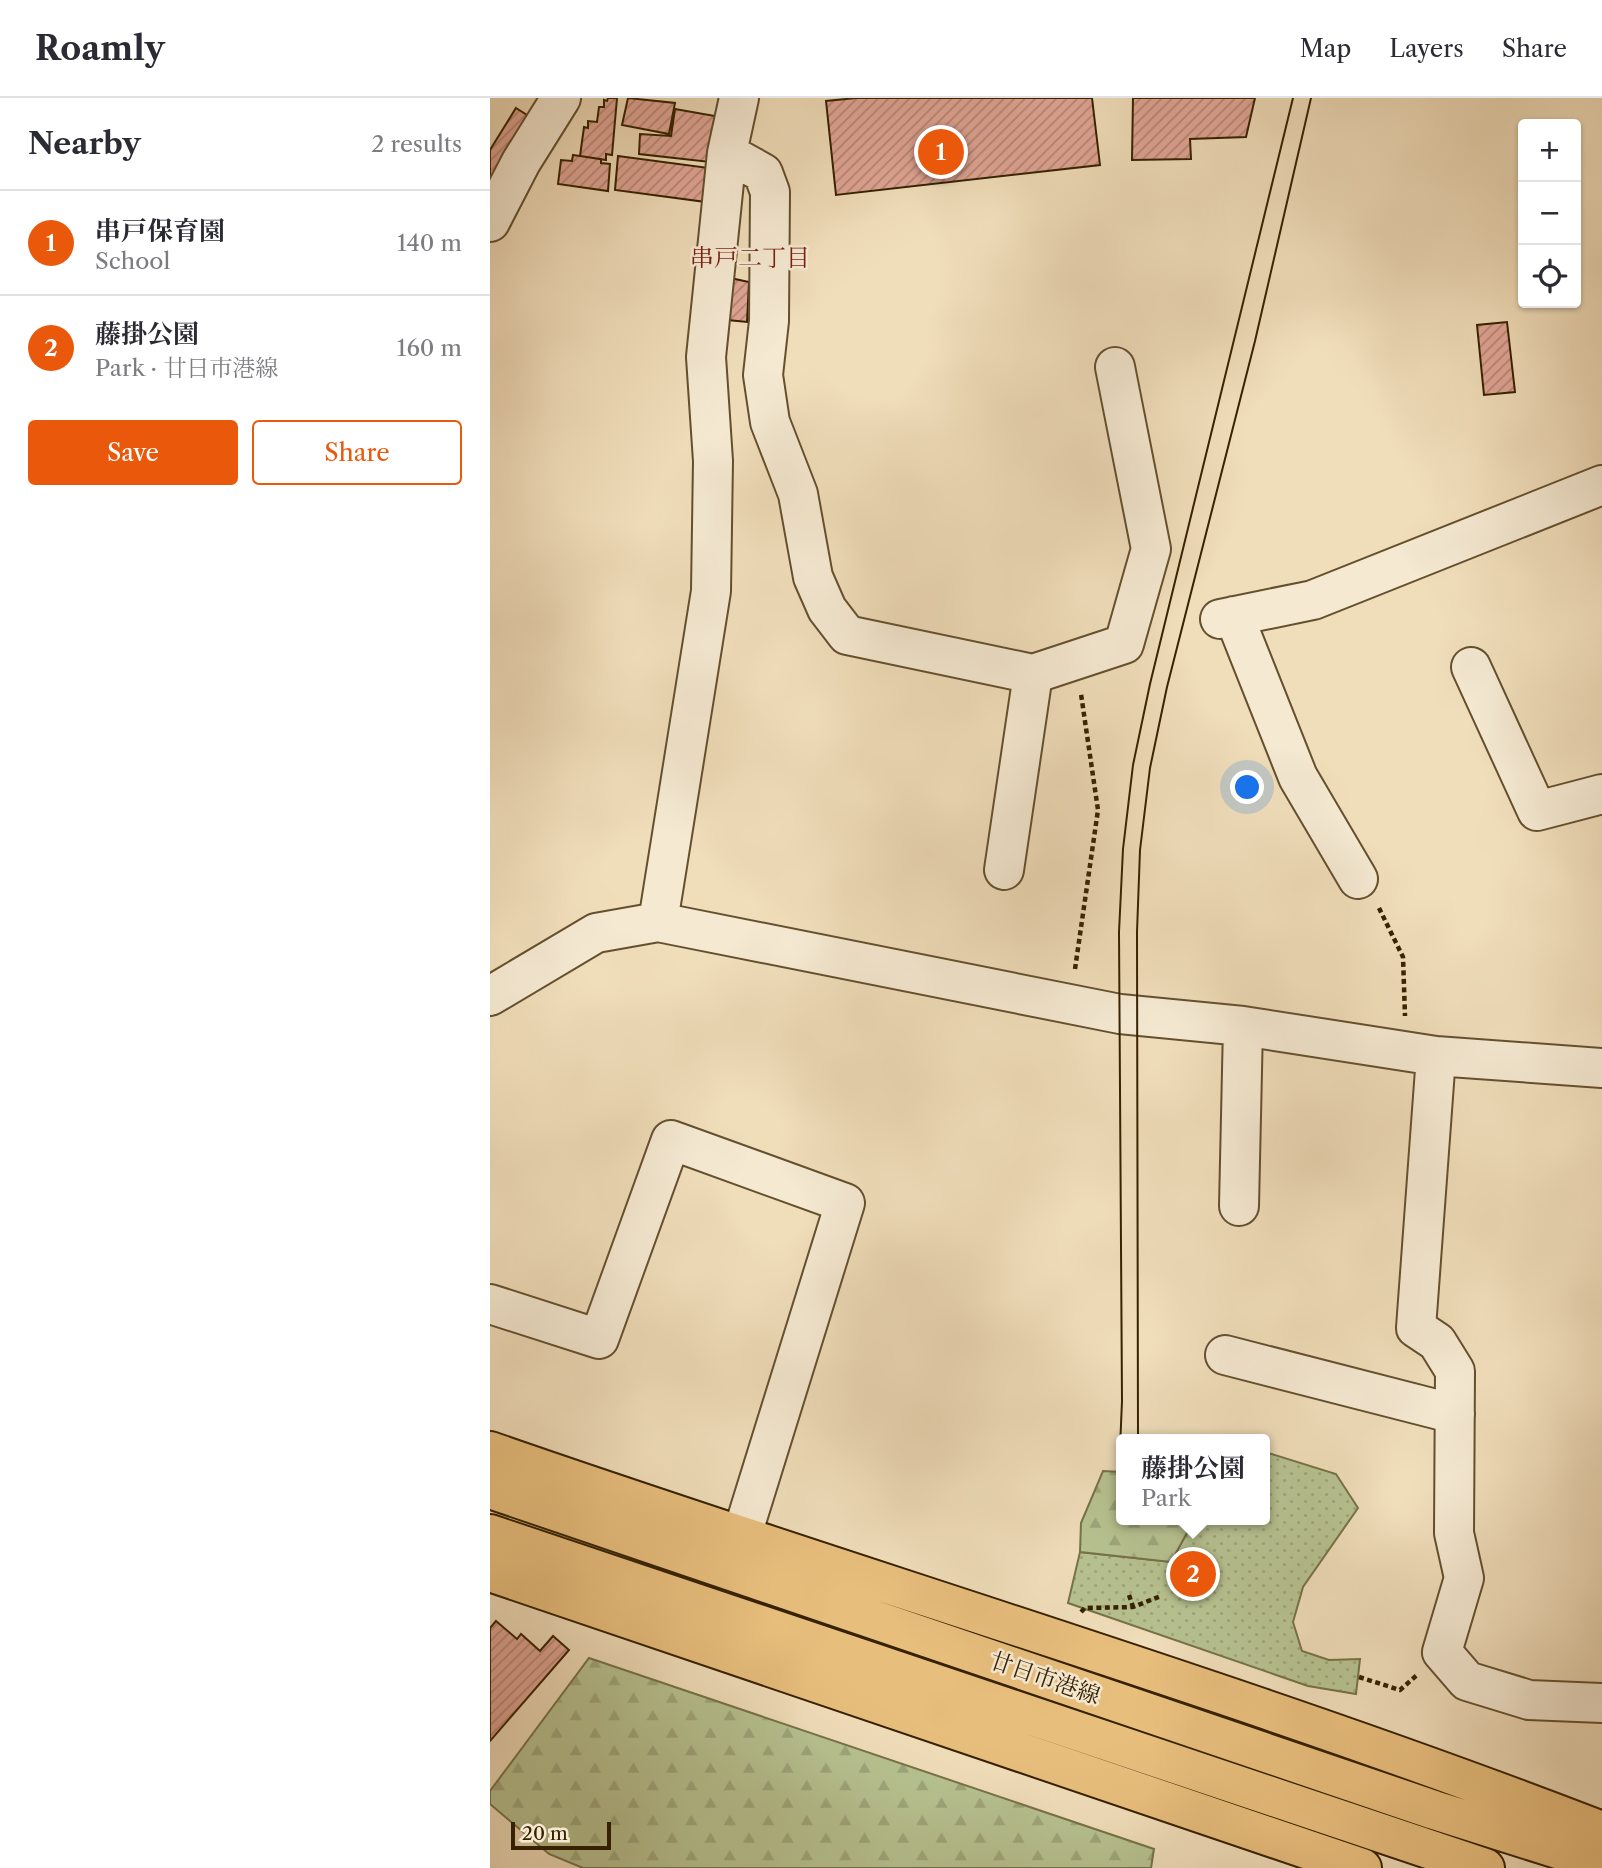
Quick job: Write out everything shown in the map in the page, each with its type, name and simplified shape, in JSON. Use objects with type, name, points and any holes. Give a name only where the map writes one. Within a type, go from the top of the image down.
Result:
[{"type":"main road","points":[[490,1451],[741,1538],[1444,1770],[1602,1831]]},
{"type":"main road","name":"廿日市港線","points":[[490,1489],[1421,1805],[1602,1863]]},
{"type":"main road","name":"廿日市港線","points":[[490,1534],[1485,1868]]},
{"type":"main road","points":[[490,1572],[1305,1859],[1362,1868]]},
{"type":"street","points":[[490,222],[521,162],[561,98]]},
{"type":"street","points":[[657,922],[711,591],[713,461],[706,357],[727,153],[739,98]]},
{"type":"street","points":[[727,153],[763,173],[770,192],[769,321],[763,375],[770,422],[798,494],[813,577],[827,609],[847,635],[1033,674],[1124,644],[1151,549],[1115,368]]},
{"type":"street","points":[[1358,879],[1298,777],[1227,617],[1312,600],[1602,485]]},
{"type":"street","points":[[1471,667],[1537,811],[1602,793]]},
{"type":"street","points":[[1004,870],[1033,674]]},
{"type":"street","points":[[490,996],[596,933],[657,922],[1070,1005],[1138,1016],[1243,1026],[1421,1054],[1602,1068]]},
{"type":"street","points":[[1239,1206],[1243,1026]]},
{"type":"street","points":[[1421,1054],[1416,1328],[1437,1342],[1455,1371],[1454,1533],[1464,1578],[1442,1652],[1467,1681],[1529,1700],[1602,1703]]},
{"type":"street","points":[[490,1304],[599,1339],[671,1140],[845,1203],[741,1538]]},
{"type":"street","points":[[1225,1355],[1455,1414]]},
{"type":"path","points":[[1070,1005],[1098,810],[1076,660]]},
{"type":"path","points":[[1358,879],[1386,917],[1403,957],[1421,1054]]},
{"type":"path","points":[[1129,1595],[1133,1607]]},
{"type":"path","points":[[1043,1636],[1071,1621],[1086,1608],[1133,1607],[1161,1596]]},
{"type":"path","points":[[1359,1677],[1400,1690],[1442,1652]]},
{"type":"green space","points":[[1270,1454],[1336,1474],[1358,1508],[1303,1587],[1293,1622],[1302,1651],[1329,1660],[1360,1659],[1356,1694],[1308,1686],[1068,1603],[1080,1552],[1171,1562],[1191,1525],[1270,1525]]},
{"type":"green space","points":[[1103,1471],[1116,1472],[1116,1525],[1191,1525],[1171,1562],[1080,1552],[1081,1523]]},
{"type":"green space","points":[[589,1658],[1154,1849],[1151,1868],[583,1868],[549,1854],[490,1804],[490,1791]]},
{"type":"building","points":[[608,98],[617,98],[612,155],[606,154],[606,160],[580,156],[584,127],[588,128],[588,121],[597,122],[599,107],[604,107],[604,100],[607,101]]},
{"type":"building","points":[[628,98],[675,103],[669,134],[622,125]]},
{"type":"building","points":[[856,98],[1092,98],[1100,165],[836,195],[826,101]]},
{"type":"building","points":[[1133,98],[1255,98],[1246,137],[1190,139],[1191,159],[1132,160]]},
{"type":"building","points":[[516,108],[538,122],[490,183],[490,150]]},
{"type":"building","points":[[675,109],[715,116],[710,162],[639,154],[640,134],[671,136]]},
{"type":"building","points":[[573,155],[601,159],[601,163],[610,164],[608,191],[558,184],[561,160],[572,161]]},
{"type":"building","points":[[618,156],[709,168],[706,202],[615,190]]},
{"type":"building","points":[[735,279],[749,282],[747,322],[728,320],[729,281]]},
{"type":"building","points":[[1507,322],[1515,392],[1484,395],[1477,325]]},
{"type":"building","points":[[496,1621],[517,1639],[521,1634],[540,1651],[553,1636],[569,1650],[490,1741],[490,1628]]},
{"type":"tram line","points":[[1121,1434],[1119,932],[1123,849],[1133,765],[1150,684],[1293,98]]},
{"type":"tram line","points":[[1138,1434],[1137,932],[1140,850],[1150,768],[1167,687],[1255,341],[1311,98]]},
{"type":"place","name":"串戸保育園","points":[[941,152]]},
{"type":"place","name":"藤掛公園","points":[[1193,1574]]},
{"type":"district","name":"串戸二丁目","points":[[750,258]]}]
